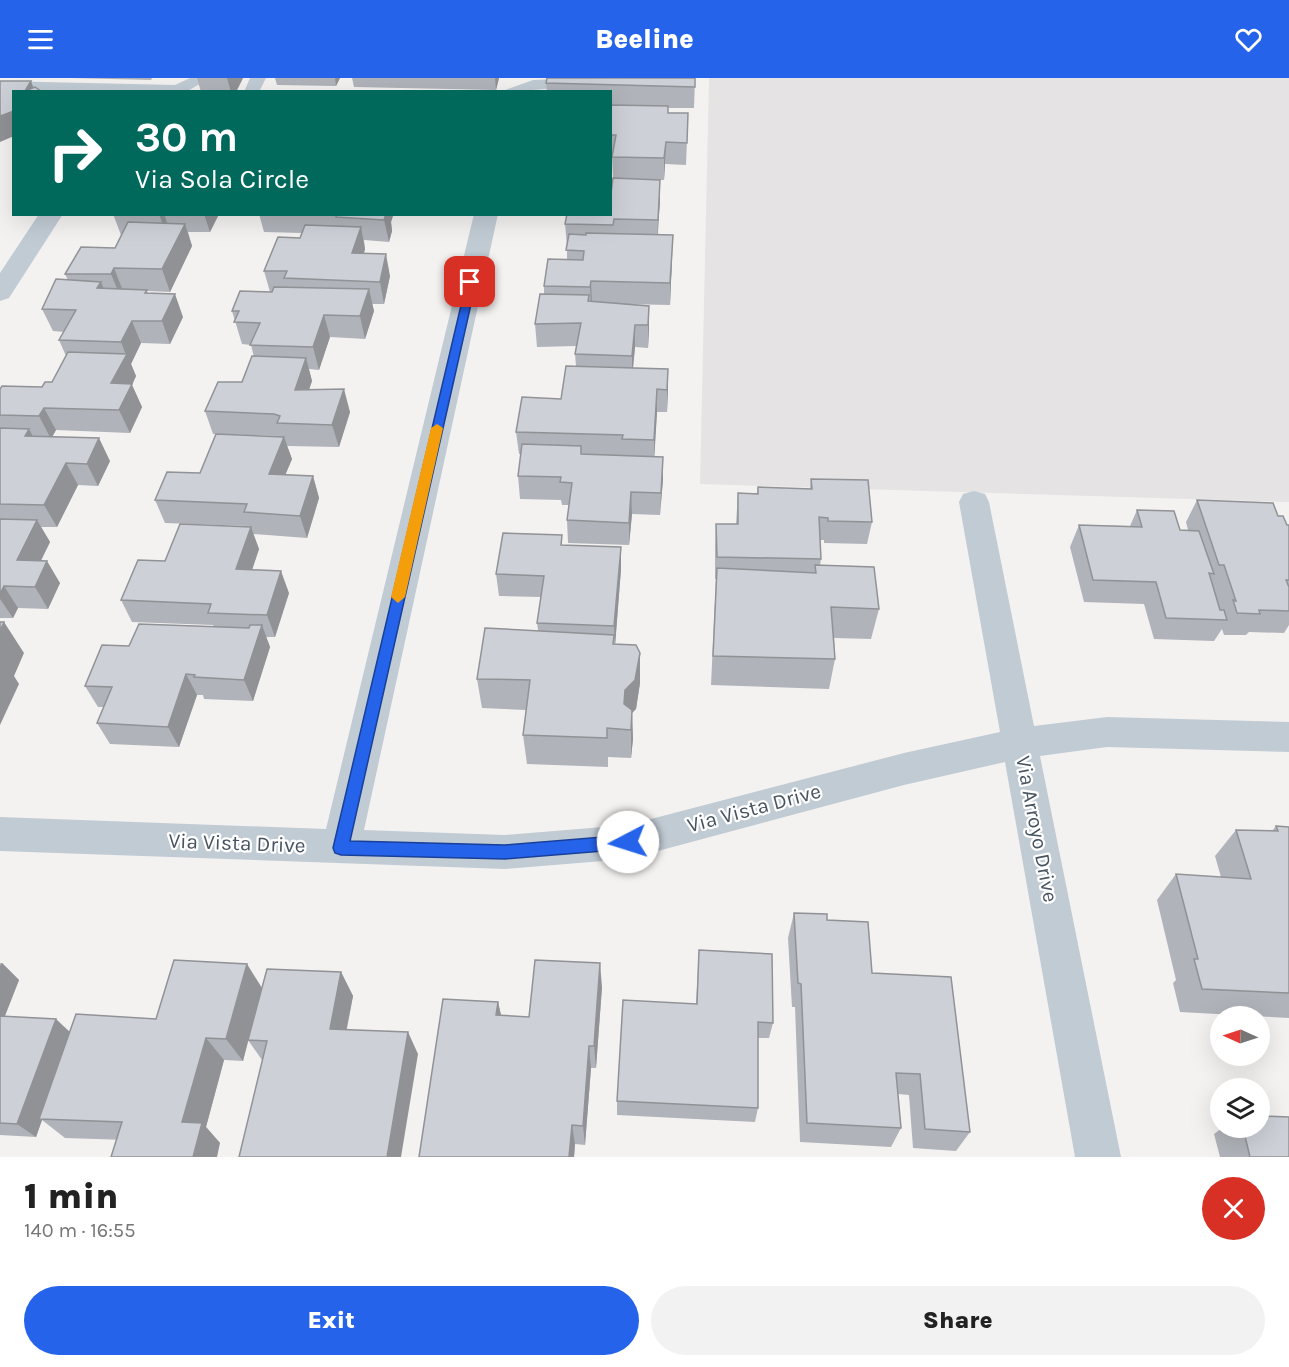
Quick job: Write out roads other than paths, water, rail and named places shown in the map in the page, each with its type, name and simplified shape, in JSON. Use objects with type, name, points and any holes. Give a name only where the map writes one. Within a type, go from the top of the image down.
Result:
[{"type":"street","points":[[0,293],[50,216]]},
{"type":"street","points":[[341,848],[486,216]]},
{"type":"street","name":"Via Arroyo Drive","points":[[974,502],[1098,1157]]},
{"type":"street","name":"Via Vista Drive","points":[[0,834],[341,848],[505,852],[628,842],[904,769],[1020,743],[1107,732],[1289,737]]},
{"type":"lane","points":[[0,86],[177,90],[202,78]]},
{"type":"lane","points":[[514,90],[533,85],[598,82]]}]
